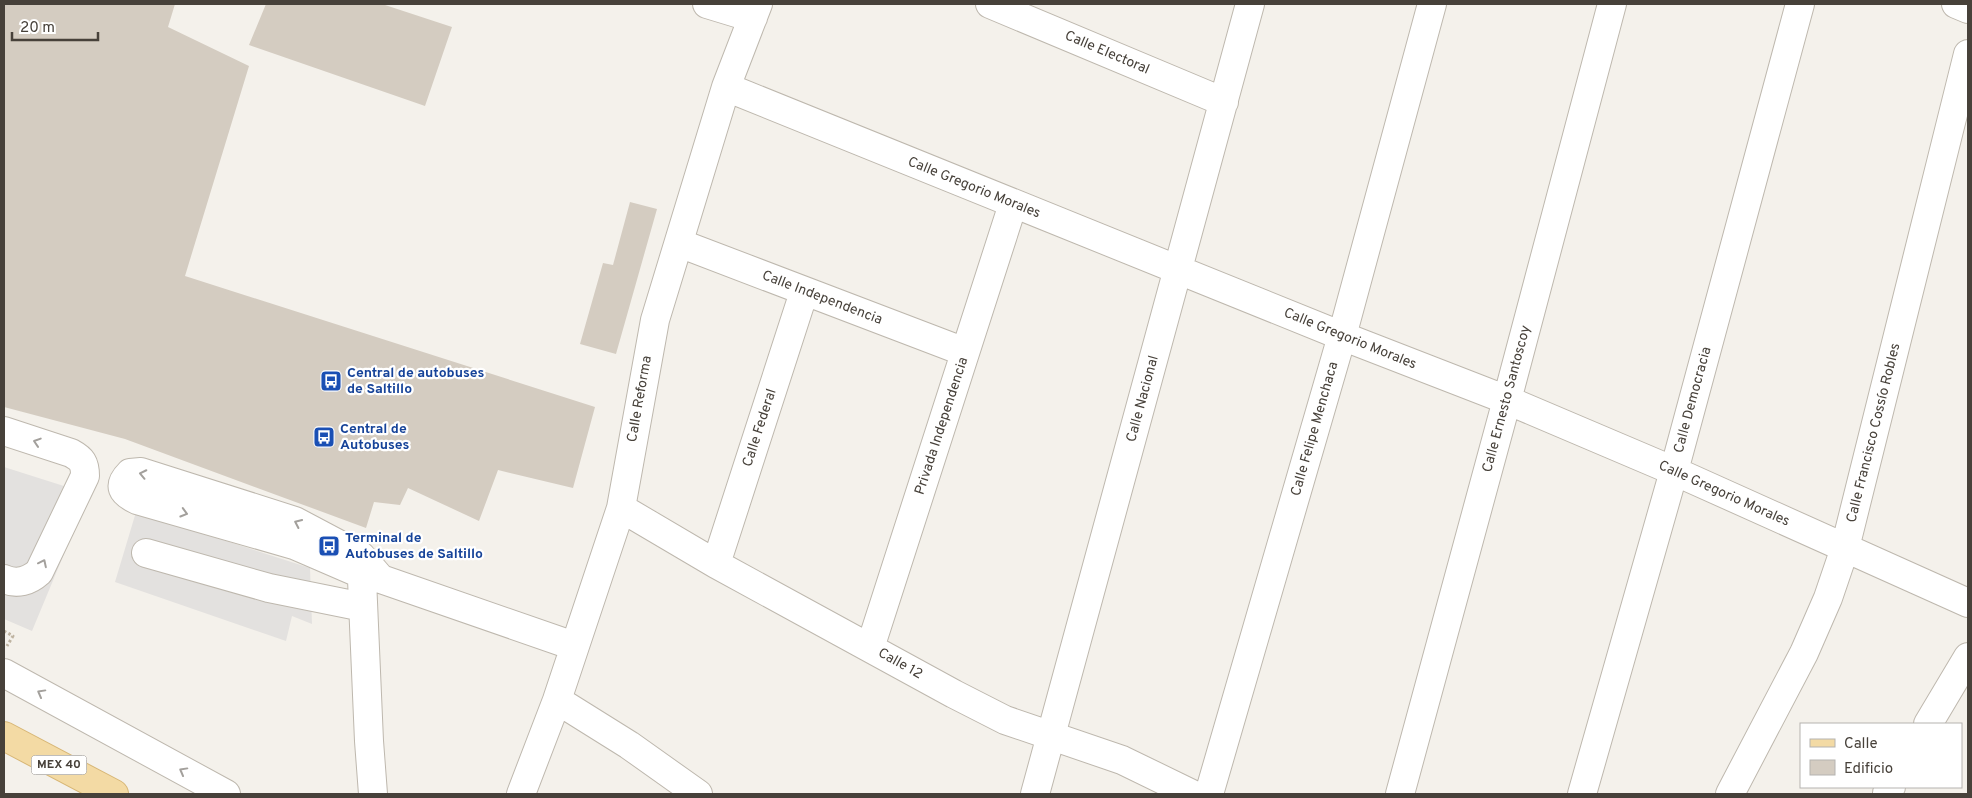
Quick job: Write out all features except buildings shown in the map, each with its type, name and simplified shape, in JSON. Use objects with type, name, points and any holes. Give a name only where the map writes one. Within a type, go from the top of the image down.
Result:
[{"type":"main road","name":"MEX 40","points":[[4,736],[114,794]]},
{"type":"street","points":[[707,4],[756,11]]},
{"type":"street","name":"Calle Electoral","points":[[990,4],[1224,102]]},
{"type":"street","name":"Calle Nacional","points":[[1035,794],[1250,4]]},
{"type":"street","name":"Calle Felipe Menchaca","points":[[1209,794],[1342,336],[1432,4]]},
{"type":"street","name":"Calle Ernesto Santoscoy","points":[[1400,794],[1612,4]]},
{"type":"street","name":"Calle Democracia","points":[[1582,794],[1674,471],[1800,4]]},
{"type":"street","points":[[1956,4],[1968,9]]},
{"type":"street","name":"Calle Reforma","points":[[521,794],[556,700],[621,508],[655,320],[726,87],[756,11]]},
{"type":"street","name":"Calle Francisco Cossío Robles","points":[[1730,794],[1804,653],[1828,598],[1845,548],[1968,54]]},
{"type":"street","name":"Calle Gregorio Morales","points":[[726,87],[1342,336],[1507,400],[1674,471],[1968,603]]},
{"type":"street","name":"Privada Independencia","points":[[870,648],[1013,204]]},
{"type":"street","name":"Calle Independencia","points":[[679,243],[965,352]]},
{"type":"street","name":"Calle Federal","points":[[716,564],[804,292]]},
{"type":"street","points":[[4,431],[80,457],[85,464],[85,476],[39,572],[31,579],[18,583],[4,579]]},
{"type":"street","points":[[368,570],[295,521],[141,472],[130,473],[124,479],[122,487],[124,492],[137,500],[294,545],[368,570],[574,646]]},
{"type":"street","name":"Calle 12","points":[[621,508],[716,564],[1005,720],[1122,760],[1192,794]]},
{"type":"street","points":[[146,553],[269,588],[363,607]]},
{"type":"street","points":[[368,570],[363,607],[368,741],[373,794]]},
{"type":"street","points":[[1929,723],[1968,657]]},
{"type":"street","points":[[4,673],[226,794]]},
{"type":"street","points":[[556,700],[629,745],[698,794]]},
{"type":"path","points":[[4,631],[13,636]]},
{"type":"shaded area","points":[[4,467],[89,494],[32,631],[4,619]]},
{"type":"shaded area","points":[[136,512],[310,568],[312,624],[292,616],[286,641],[115,582]]},
{"type":"place","name":"Central de autobuses de Saltillo","points":[[331,381]]},
{"type":"place","name":"Central de Autobuses","points":[[324,437]]},
{"type":"place","name":"Terminal de Autobuses de Saltillo","points":[[329,546]]}]
